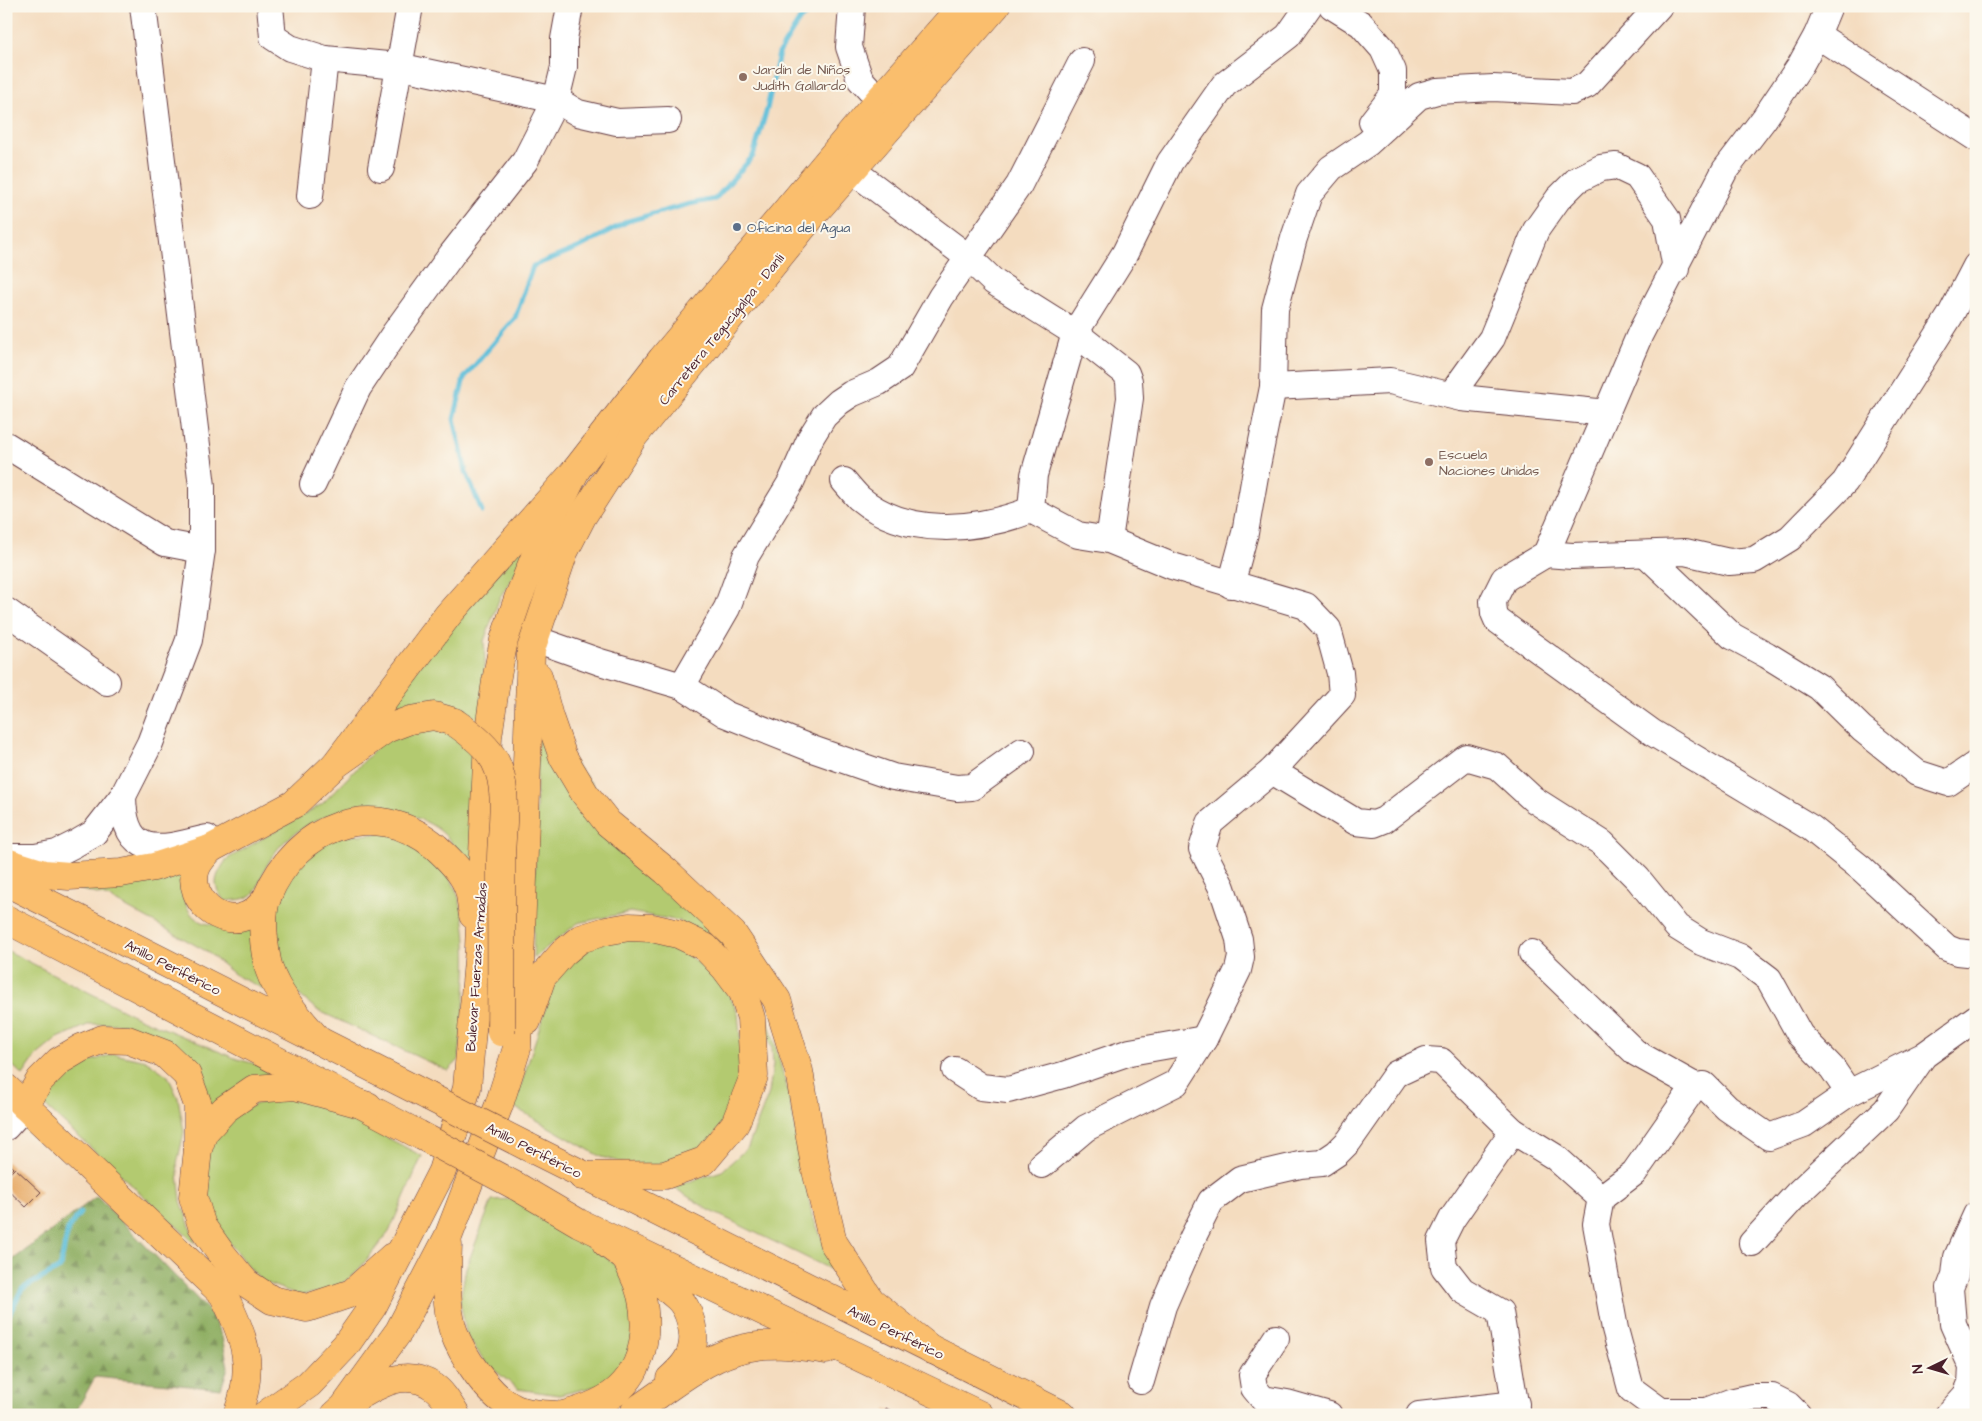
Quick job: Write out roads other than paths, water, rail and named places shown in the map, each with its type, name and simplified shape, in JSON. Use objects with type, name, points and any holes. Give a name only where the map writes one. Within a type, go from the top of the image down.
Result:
[{"type":"highway","name":"Carretera Tegucigalpa - Danli","points":[[576,470],[662,359],[879,100],[962,6]]},
{"type":"highway","name":"Carretera Tegucigalpa - Danli","points":[[533,644],[564,552],[582,517],[634,436],[816,211],[996,6]]},
{"type":"highway","points":[[6,862],[44,874],[69,876],[94,876],[154,867],[210,849],[294,804],[334,765],[448,615],[576,470]]},
{"type":"highway","name":"Bulevar Fuerzas Armadas","points":[[265,1415],[309,1384],[345,1346],[373,1306],[442,1171],[466,1088],[479,949],[488,737],[504,640],[542,539],[576,470]]},
{"type":"highway","points":[[339,1411],[399,1331],[448,1237],[499,1104],[509,1040],[533,644]]},
{"type":"highway","points":[[533,644],[549,717],[563,757],[585,794],[608,823],[666,871],[733,934],[777,1000],[799,1071],[815,1166],[833,1242],[871,1300],[932,1350]]},
{"type":"highway","points":[[334,765],[386,729],[410,720],[434,716],[454,722],[469,733],[495,761],[501,778],[503,805],[501,857],[509,1040]]},
{"type":"highway","points":[[210,849],[201,859],[195,872],[195,886],[199,898],[208,910],[220,916],[233,919],[247,916],[258,909],[267,898],[293,854],[308,840],[329,829],[350,822],[379,821],[405,827],[426,838],[448,857],[467,885],[479,949]]},
{"type":"highway","name":"Anillo Periférico","points":[[6,882],[582,1176],[1063,1415]]},
{"type":"highway","points":[[267,898],[263,927],[269,968],[276,985],[318,1040]]},
{"type":"highway","points":[[6,919],[368,1106],[516,1186],[579,1223],[980,1415]]},
{"type":"highway","points":[[509,1040],[542,977],[580,939],[606,931],[629,927],[652,928],[678,934],[705,947],[725,968],[742,992],[752,1018],[754,1076],[735,1124],[704,1161],[666,1175],[582,1176]]},
{"type":"highway","points":[[237,1415],[248,1380],[246,1353],[238,1323],[223,1294],[16,1098],[40,1080],[59,1061],[81,1048],[103,1039],[128,1040],[165,1054],[187,1076],[198,1105],[198,1149],[193,1197],[202,1226],[246,1283],[272,1300],[307,1308],[352,1292],[389,1261],[416,1220]]},
{"type":"highway","points":[[198,1149],[204,1132],[225,1109],[254,1089],[295,1086],[368,1106]]},
{"type":"highway","points":[[579,1223],[679,1299],[687,1313],[692,1329],[692,1348],[685,1363],[636,1413]]},
{"type":"highway","points":[[448,1237],[446,1284],[453,1330],[471,1366],[495,1394],[514,1408],[556,1415]]},
{"type":"highway","points":[[563,1415],[584,1410],[619,1390],[631,1375],[644,1343],[644,1302],[637,1281],[625,1258]]},
{"type":"highway","points":[[636,1413],[714,1359],[735,1350],[760,1346],[793,1345],[857,1356]]},
{"type":"highway","points":[[339,1411],[374,1386],[399,1377],[418,1379],[436,1388],[456,1415]]},
{"type":"street","points":[[6,857],[35,857],[49,854],[75,844],[94,833],[123,796],[150,743],[189,640],[202,550],[202,486],[143,6]]},
{"type":"street","points":[[270,6],[272,37],[290,48],[325,59],[398,66],[556,100],[578,113],[617,122],[668,120]]},
{"type":"street","points":[[380,168],[410,6]]},
{"type":"street","points":[[314,484],[358,388],[394,334],[452,254],[524,161],[556,100],[564,67],[564,39],[570,6]]},
{"type":"street","points":[[852,6],[849,47],[860,79],[879,100]]},
{"type":"street","points":[[1031,510],[1034,474],[1047,423],[1075,334],[1125,253],[1170,162],[1224,85],[1288,36],[1309,6]]},
{"type":"street","points":[[1332,6],[1360,24],[1382,49],[1393,71],[1393,95],[1365,132],[1352,154]]},
{"type":"street","points":[[1230,585],[1245,533],[1254,476],[1273,387],[1275,309],[1294,238],[1310,194],[1331,168],[1368,143],[1419,96],[1438,91],[1493,88],[1572,92],[1587,85],[1659,6]]},
{"type":"street","points":[[1546,554],[1640,334],[1676,269],[1725,170],[1764,119],[1817,35],[1829,6]]},
{"type":"street","points":[[1817,35],[1976,138]]},
{"type":"street","points":[[310,196],[325,59]]},
{"type":"street","points":[[682,686],[727,608],[746,556],[792,482],[811,437],[824,416],[851,394],[879,382],[900,368],[941,296],[1019,185],[1082,61]]},
{"type":"street","points":[[1451,395],[1492,338],[1536,230],[1558,199],[1577,180],[1600,168],[1616,166],[1636,176],[1666,219],[1676,269]]},
{"type":"street","points":[[852,170],[969,258],[994,282],[1075,334],[1126,373],[1129,381],[1130,398],[1109,540]]},
{"type":"street","points":[[1974,274],[1950,316],[1845,482],[1790,538],[1754,560],[1729,562],[1685,552],[1572,556],[1546,554],[1504,579],[1493,601],[1494,613],[1498,620],[1653,733],[1811,828],[1862,870],[1947,948],[1957,952],[1976,954]]},
{"type":"street","points":[[1273,387],[1390,381],[1461,398],[1606,413]]},
{"type":"street","points":[[6,445],[165,543],[202,550]]},
{"type":"street","points":[[844,481],[858,497],[876,510],[909,524],[940,528],[967,526],[1015,516],[1031,510],[1078,535],[1109,540],[1172,566],[1230,585],[1306,606],[1328,629],[1340,673],[1342,695],[1272,771],[1210,823],[1202,849],[1222,888],[1239,939],[1241,957],[1238,970],[1204,1039],[1176,1083],[1086,1128],[1042,1166]]},
{"type":"street","points":[[1646,554],[1732,636],[1767,655],[1818,687],[1862,729],[1917,773],[1948,782],[1976,764]]},
{"type":"street","points":[[6,611],[107,682]]},
{"type":"street","points":[[533,644],[682,686],[725,714],[816,750],[893,777],[957,788],[972,787],[1022,750]]},
{"type":"street","points":[[1272,771],[1356,822],[1374,824],[1384,820],[1466,757],[1497,766],[1533,799],[1602,843],[1638,879],[1677,927],[1701,942],[1740,957],[1769,980],[1800,1035],[1832,1068],[1849,1094]]},
{"type":"street","points":[[123,796],[123,815],[130,832],[141,844],[156,848],[173,846],[253,827]]},
{"type":"street","points":[[1532,953],[1636,1053],[1696,1086],[1704,1085],[1727,1108],[1769,1137],[1804,1124],[1849,1094],[1923,1056],[1976,1018]]},
{"type":"street","points":[[956,1070],[982,1087],[1008,1090],[1063,1075],[1130,1052],[1204,1039]]},
{"type":"street","points":[[1752,1243],[1797,1194],[1886,1110],[1923,1056]]},
{"type":"street","points":[[1141,1381],[1163,1306],[1192,1237],[1211,1201],[1240,1179],[1300,1165],[1322,1163],[1350,1141],[1396,1074],[1426,1060],[1441,1061],[1513,1130],[1555,1157],[1601,1198]]},
{"type":"street","points":[[1696,1086],[1634,1173],[1601,1198],[1596,1224],[1599,1248],[1615,1329],[1631,1389],[1662,1411],[1706,1411],[1752,1396],[1772,1396],[1788,1405],[1798,1415]]},
{"type":"street","points":[[6,1127],[16,1098]]},
{"type":"street","points":[[1419,1415],[1517,1409],[1500,1312],[1462,1290],[1444,1267],[1441,1241],[1452,1219],[1513,1130]]},
{"type":"street","points":[[1948,1415],[1966,1396],[1971,1383],[1972,1367],[1953,1324],[1950,1288],[1957,1256],[1976,1215]]},
{"type":"street","points":[[1276,1338],[1252,1375],[1254,1388],[1263,1400],[1287,1403],[1330,1415]]},
{"type":"waterway","points":[[482,511],[466,472],[454,419],[464,378],[515,318],[533,266],[580,247],[628,221],[689,204],[715,199],[753,156],[767,109],[779,53],[800,19],[817,6]]},
{"type":"waterway","points":[[6,1320],[22,1289],[60,1268],[68,1229],[80,1213]]},
{"type":"waterway","points":[[6,1382],[6,1391]]},
{"type":"place","name":"Jardín de Niños Judith Gallardo","points":[[743,77]]},
{"type":"place","name":"Oficina del Agua","points":[[737,227]]},
{"type":"place","name":"Escuela Naciones Unidas","points":[[1429,462]]}]
